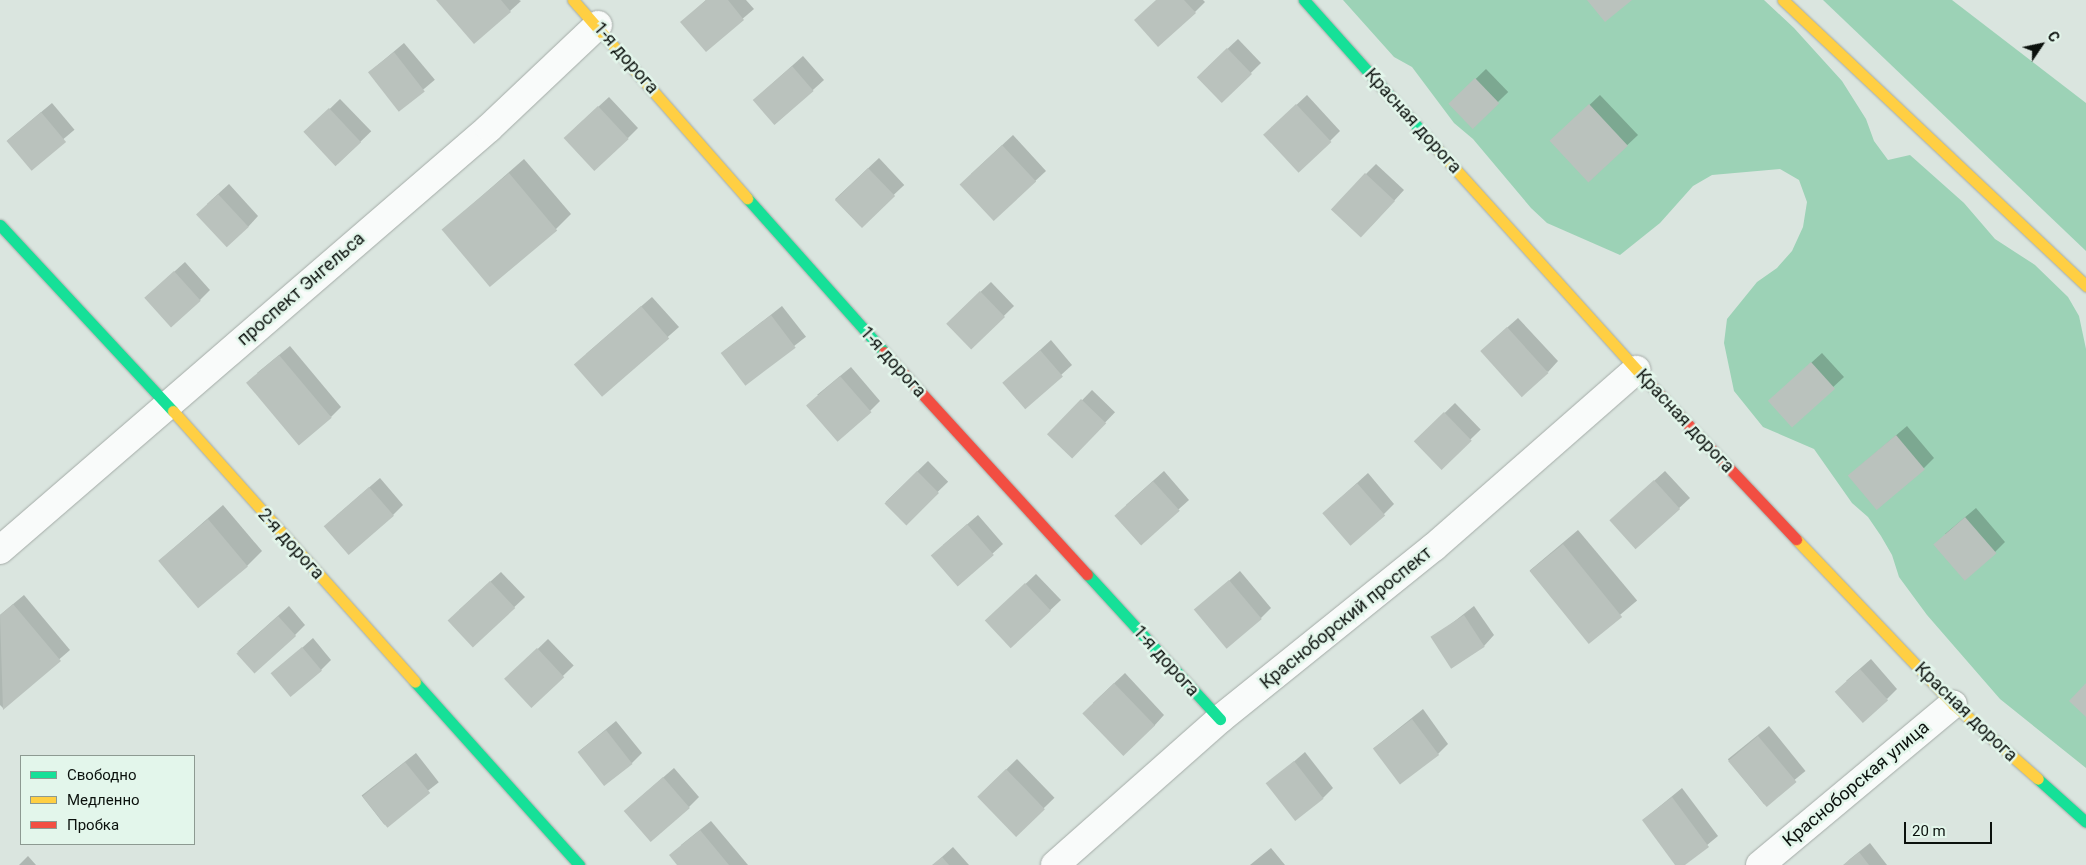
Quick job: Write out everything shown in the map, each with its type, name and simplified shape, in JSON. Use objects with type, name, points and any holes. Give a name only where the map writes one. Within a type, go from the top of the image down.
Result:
[{"type":"street","name":"1-я дорога","points":[[573,0],[598,24],[855,321],[1220,719]]},
{"type":"street","name":"Красная дорога","points":[[1304,0],[1636,370],[1953,704],[2086,822]]},
{"type":"street","points":[[1783,0],[2086,286]]},
{"type":"street","name":"проспект Энгельса","points":[[0,550],[488,128],[598,24]]},
{"type":"street","name":"2-я дорога","points":[[0,225],[167,405],[579,865]]},
{"type":"street","name":"Красноборский проспект","points":[[1055,865],[1220,719],[1434,547],[1636,370]]},
{"type":"street","name":"Красноборская улица","points":[[1760,865],[1953,704]]},
{"type":"green space","points":[[1343,0],[1764,0],[1794,28],[1842,81],[1866,119],[1874,141],[1888,160],[1910,155],[1964,203],[1995,239],[2035,265],[2068,297],[2079,316],[2086,349],[2086,768],[2000,699],[1927,615],[1899,577],[1892,555],[1881,536],[1868,517],[1852,503],[1814,449],[1763,427],[1734,391],[1724,343],[1727,319],[1757,282],[1777,268],[1792,251],[1803,227],[1807,202],[1799,180],[1780,169],[1712,175],[1693,186],[1660,223],[1620,255],[1547,223],[1531,208],[1473,139],[1454,123],[1412,67],[1394,57]]},
{"type":"green space","points":[[1823,0],[1952,0],[2086,103],[2086,251]]},
{"type":"building","points":[[436,0],[501,0],[511,12],[474,44]]},
{"type":"building","points":[[706,0],[728,0],[744,20],[706,52],[680,22]]},
{"type":"building","points":[[1156,0],[1184,0],[1196,13],[1158,47],[1134,20]]},
{"type":"building","points":[[1587,0],[1632,0],[1605,22]]},
{"type":"building","points":[[1227,48],[1252,74],[1222,103],[1197,77]]},
{"type":"building","points":[[394,52],[425,91],[399,112],[368,72]]},
{"type":"building","points":[[792,66],[814,91],[774,125],[753,100]]},
{"type":"building","points":[[1475,78],[1499,103],[1473,129],[1448,104]]},
{"type":"building","points":[[1296,104],[1331,142],[1299,173],[1263,135]]},
{"type":"building","points":[[1589,104],[1628,146],[1588,183],[1550,141]]},
{"type":"building","points":[[598,106],[629,139],[594,171],[564,138]]},
{"type":"building","points":[[329,108],[361,142],[335,166],[303,132]]},
{"type":"building","points":[[41,112],[66,142],[32,171],[7,141]]},
{"type":"building","points":[[1002,145],[1036,182],[994,221],[960,185]]},
{"type":"building","points":[[868,168],[895,196],[862,228],[835,200]]},
{"type":"building","points":[[509,173],[557,230],[490,287],[442,230]]},
{"type":"building","points":[[1365,173],[1395,201],[1361,238],[1331,210]]},
{"type":"building","points":[[218,194],[249,227],[227,247],[196,214]]},
{"type":"building","points":[[174,271],[201,301],[171,327],[144,298]]},
{"type":"building","points":[[980,291],[1005,317],[971,350],[946,324]]},
{"type":"building","points":[[641,306],[669,338],[602,397],[574,364]]},
{"type":"building","points":[[771,315],[796,348],[745,386],[721,353]]},
{"type":"building","points":[[1507,327],[1548,373],[1522,397],[1480,351]]},
{"type":"building","points":[[1040,350],[1063,376],[1025,409],[1002,383]]},
{"type":"building","points":[[279,355],[332,418],[299,445],[246,383]]},
{"type":"building","points":[[1811,362],[1835,389],[1792,428],[1768,401]]},
{"type":"building","points":[[840,376],[871,412],[838,442],[806,406]]},
{"type":"building","points":[[1081,399],[1106,423],[1072,459],[1047,434]]},
{"type":"building","points":[[1444,412],[1472,441],[1442,470],[1414,441]]},
{"type":"building","points":[[1896,435],[1925,469],[1877,510],[1848,475]]},
{"type":"building","points":[[917,471],[939,493],[906,525],[884,504]]},
{"type":"building","points":[[1654,480],[1680,509],[1636,549],[1609,520]]},
{"type":"building","points":[[1153,481],[1180,511],[1141,546],[1114,516]]},
{"type":"building","points":[[1357,483],[1385,515],[1350,546],[1322,513]]},
{"type":"building","points":[[369,487],[394,516],[349,555],[324,526]]},
{"type":"building","points":[[1965,517],[1996,553],[1965,581],[1933,545]]},
{"type":"building","points":[[208,519],[248,566],[198,608],[158,561]]},
{"type":"building","points":[[967,524],[994,555],[958,586],[931,555]]},
{"type":"building","points":[[1563,544],[1622,617],[1589,644],[1530,571]]},
{"type":"building","points":[[1229,580],[1262,619],[1227,649],[1194,610]]},
{"type":"building","points":[[490,581],[515,608],[473,648],[448,621]]},
{"type":"building","points":[[1025,583],[1051,611],[1011,648],[985,621]]},
{"type":"building","points":[[13,604],[61,661],[3,710],[0,615]]},
{"type":"building","points":[[1464,615],[1485,647],[1451,669],[1430,637]]},
{"type":"building","points":[[278,616],[296,636],[254,674],[236,653]]},
{"type":"building","points":[[302,647],[322,671],[291,697],[271,673]]},
{"type":"building","points":[[537,648],[564,677],[531,708],[504,679]]},
{"type":"building","points":[[1860,669],[1888,700],[1863,723],[1835,692]]},
{"type":"building","points":[[1114,683],[1155,725],[1123,756],[1082,714]]},
{"type":"building","points":[[2086,683],[2086,717],[2069,701]]},
{"type":"building","points":[[1412,719],[1439,755],[1400,784],[1373,748]]},
{"type":"building","points":[[606,730],[632,764],[604,786],[578,752]]},
{"type":"building","points":[[1758,736],[1797,782],[1767,807],[1728,761]]},
{"type":"building","points":[[1294,761],[1324,799],[1295,821],[1266,783]]},
{"type":"building","points":[[405,762],[430,793],[387,828],[362,797]]},
{"type":"building","points":[[1006,769],[1045,809],[1016,837],[977,797]]},
{"type":"building","points":[[663,777],[690,808],[651,842],[624,811]]},
{"type":"building","points":[[1672,797],[1709,847],[1685,865],[1675,865],[1642,820]]},
{"type":"building","points":[[700,830],[729,865],[677,865],[669,855]]},
{"type":"building","points":[[1859,852],[1869,865],[1843,865]]},
{"type":"building","points":[[942,857],[949,865],[932,865]]},
{"type":"traffic: fast","points":[[1304,0],[1430,141]]},
{"type":"traffic: fast","points":[[747,198],[884,352]]},
{"type":"traffic: fast","points":[[0,225],[173,411]]},
{"type":"traffic: fast","points":[[1087,574],[1220,719]]},
{"type":"traffic: fast","points":[[415,682],[579,865]]},
{"type":"traffic: fast","points":[[2038,779],[2086,822]]},
{"type":"traffic: slow","points":[[573,0],[747,198]]},
{"type":"traffic: slow","points":[[1783,0],[2086,286]]},
{"type":"traffic: slow","points":[[1430,141],[1648,382]]},
{"type":"traffic: slow","points":[[173,411],[415,682]]},
{"type":"traffic: slow","points":[[1796,539],[1953,704],[2038,779]]},
{"type":"traffic: jam","points":[[884,352],[1087,574]]},
{"type":"traffic: jam","points":[[1648,382],[1796,539]]}]
